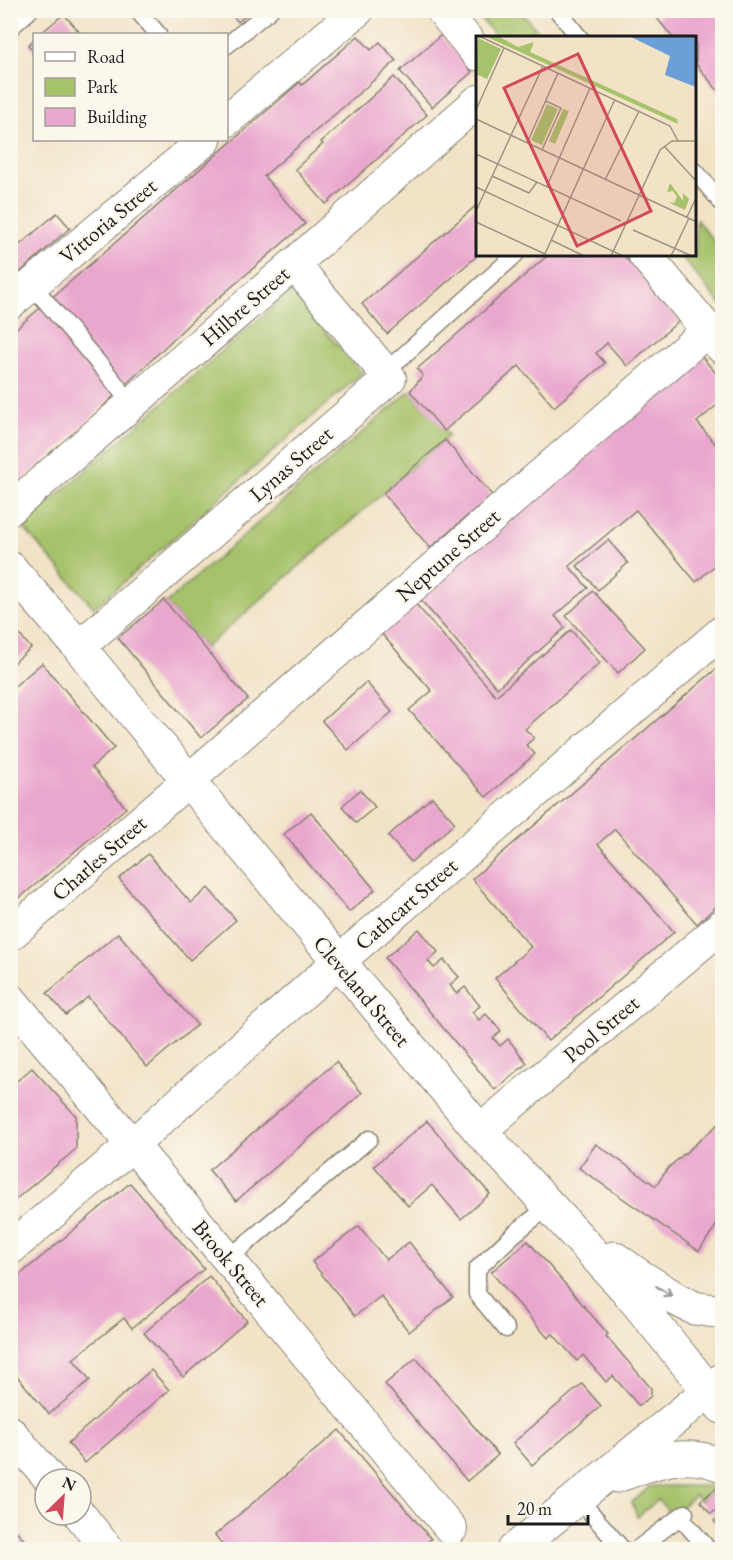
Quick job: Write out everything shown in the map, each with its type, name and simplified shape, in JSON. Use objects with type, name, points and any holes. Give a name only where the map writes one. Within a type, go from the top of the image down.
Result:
[{"type":"main road","points":[[442,10],[476,52]]},
{"type":"main road","points":[[646,256],[715,338]]},
{"type":"main road","name":"Cleveland Street","points":[[10,567],[79,646],[480,1131],[718,1392]]},
{"type":"main road","points":[[556,1214],[638,1275],[678,1299],[694,1308],[723,1312]]},
{"type":"main road","points":[[514,1550],[586,1491],[718,1392]]},
{"type":"main road","points":[[586,1491],[656,1461],[701,1458],[723,1465]]},
{"type":"street","points":[[228,119],[358,10]]},
{"type":"street","name":"Hilbre Street","points":[[10,509],[294,264],[476,103]]},
{"type":"street","name":"Vittoria Street","points":[[21,294],[204,141]]},
{"type":"street","points":[[294,264],[386,372]]},
{"type":"street","name":"Neptune Street","points":[[188,780],[715,338]]},
{"type":"street","name":"Lynas Street","points":[[79,646],[390,378],[386,372]]},
{"type":"street","name":"Cathcart Street","points":[[10,1249],[132,1145],[338,962],[723,632]]},
{"type":"street","name":"Charles Street","points":[[10,935],[188,780]]},
{"type":"street","name":"Pool Street","points":[[480,1131],[723,926]]},
{"type":"street","name":"Brook Street","points":[[10,999],[451,1529]]},
{"type":"street","points":[[10,1432],[40,1467]]},
{"type":"street","points":[[90,1527],[108,1550]]},
{"type":"lane","points":[[10,28],[30,10]]},
{"type":"lane","points":[[137,10],[157,33]]},
{"type":"lane","points":[[228,44],[270,10]]},
{"type":"lane","points":[[557,10],[578,36]]},
{"type":"lane","points":[[697,173],[723,203]]},
{"type":"lane","points":[[386,372],[514,256]]},
{"type":"lane","points":[[21,294],[131,404]]},
{"type":"lane","points":[[228,1259],[369,1139]]},
{"type":"lane","points":[[506,1329],[477,1294],[477,1269],[514,1234],[556,1214]]},
{"type":"lane","points":[[586,1491],[623,1550]]},
{"type":"lane","points":[[636,1550],[683,1515],[708,1550]]},
{"type":"green space","points":[[474,11],[520,11],[542,36],[496,36]]},
{"type":"green space","points":[[697,220],[722,251],[722,306],[681,256],[697,256]]},
{"type":"green space","points":[[290,292],[362,373],[94,608],[22,526]]},
{"type":"green space","points":[[410,391],[449,436],[205,648],[166,603]]},
{"type":"green space","points":[[719,1486],[700,1501],[695,1495],[672,1515],[658,1500],[637,1517],[632,1502],[649,1487]]},
{"type":"building","points":[[228,10],[251,10],[238,22]]},
{"type":"building","points":[[666,10],[722,10],[722,96],[697,65],[697,36],[671,36],[657,18]]},
{"type":"building","points":[[64,14],[80,33],[41,33]]},
{"type":"building","points":[[441,35],[472,72],[432,107],[400,71]]},
{"type":"building","points":[[358,36],[371,50],[380,42],[396,61],[264,176],[305,224],[194,319],[59,449],[10,491],[10,334],[300,82],[302,85]]},
{"type":"building","points":[[33,40],[33,52],[28,45]]},
{"type":"building","points":[[394,77],[427,115],[326,204],[295,169],[323,144],[321,142]]},
{"type":"building","points":[[476,206],[477,256],[387,334],[362,304]]},
{"type":"building","points":[[57,213],[70,228],[10,281],[10,253]]},
{"type":"building","points":[[547,256],[624,256],[680,320],[627,366],[607,343],[596,353],[605,363],[554,407],[519,366],[444,431],[410,391],[423,376],[417,369]]},
{"type":"building","points":[[701,356],[722,380],[722,401],[697,422],[722,452],[722,559],[696,582],[636,510],[569,566],[588,588],[555,616],[565,628],[497,688],[419,598]]},
{"type":"building","points":[[445,440],[492,495],[430,548],[383,493]]},
{"type":"building","points":[[608,540],[628,563],[598,590],[577,566]]},
{"type":"building","points":[[593,591],[645,648],[618,673],[566,616]]},
{"type":"building","points":[[164,600],[248,699],[201,738],[118,638]]},
{"type":"building","points":[[414,602],[496,696],[571,630],[600,663],[525,729],[534,738],[526,745],[535,754],[486,797],[409,710],[432,691],[380,632]]},
{"type":"building","points":[[10,624],[31,648],[10,666]]},
{"type":"building","points":[[42,663],[114,748],[92,767],[126,808],[10,906],[10,690]]},
{"type":"building","points":[[722,664],[722,901],[697,924],[615,829],[598,844],[674,932],[548,1041],[495,978],[531,947],[472,879]]},
{"type":"building","points":[[366,682],[392,712],[348,750],[322,721]]},
{"type":"building","points":[[360,790],[375,807],[356,823],[342,806]]},
{"type":"building","points":[[432,797],[455,823],[411,862],[388,836]]},
{"type":"building","points":[[311,812],[375,890],[349,912],[284,834]]},
{"type":"building","points":[[148,854],[191,903],[208,888],[236,920],[190,960],[119,879]]},
{"type":"building","points":[[419,929],[438,952],[428,961],[434,968],[444,960],[459,977],[450,985],[454,991],[457,994],[465,987],[480,1006],[472,1012],[479,1020],[486,1014],[501,1031],[493,1038],[500,1046],[508,1039],[527,1063],[495,1090],[385,958]]},
{"type":"building","points":[[118,933],[197,1025],[147,1067],[88,997],[66,1015],[47,993]]},
{"type":"building","points":[[336,1062],[362,1093],[236,1201],[209,1170]]},
{"type":"building","points":[[32,1068],[76,1116],[76,1149],[10,1204],[10,1087]]},
{"type":"building","points":[[427,1121],[490,1194],[461,1219],[432,1185],[408,1206],[374,1166]]},
{"type":"building","points":[[722,1121],[722,1217],[699,1251],[579,1168],[596,1144],[656,1186],[668,1168]]},
{"type":"building","points":[[130,1183],[204,1269],[132,1328],[124,1318],[73,1359],[90,1380],[49,1414],[10,1368],[10,1283]]},
{"type":"building","points":[[359,1226],[386,1260],[409,1242],[453,1297],[409,1332],[381,1296],[355,1316],[312,1262]]},
{"type":"building","points":[[528,1241],[651,1388],[651,1396],[639,1406],[613,1376],[606,1382],[583,1355],[577,1361],[553,1334],[548,1338],[491,1272]]},
{"type":"building","points":[[209,1276],[247,1321],[183,1377],[144,1333]]},
{"type":"building","points":[[416,1358],[498,1455],[467,1481],[385,1384]]},
{"type":"building","points":[[151,1370],[169,1390],[85,1463],[68,1443]]},
{"type":"building","points":[[582,1384],[601,1406],[532,1465],[513,1443]]},
{"type":"building","points":[[339,1430],[431,1539],[418,1550],[227,1550],[215,1535]]},
{"type":"building","points":[[719,1486],[722,1489],[722,1505],[711,1514],[700,1501]]},
{"type":"building","points":[[722,1514],[722,1530],[714,1521]]},
{"type":"building","points":[[10,1524],[21,1536],[32,1550],[10,1550]]}]
